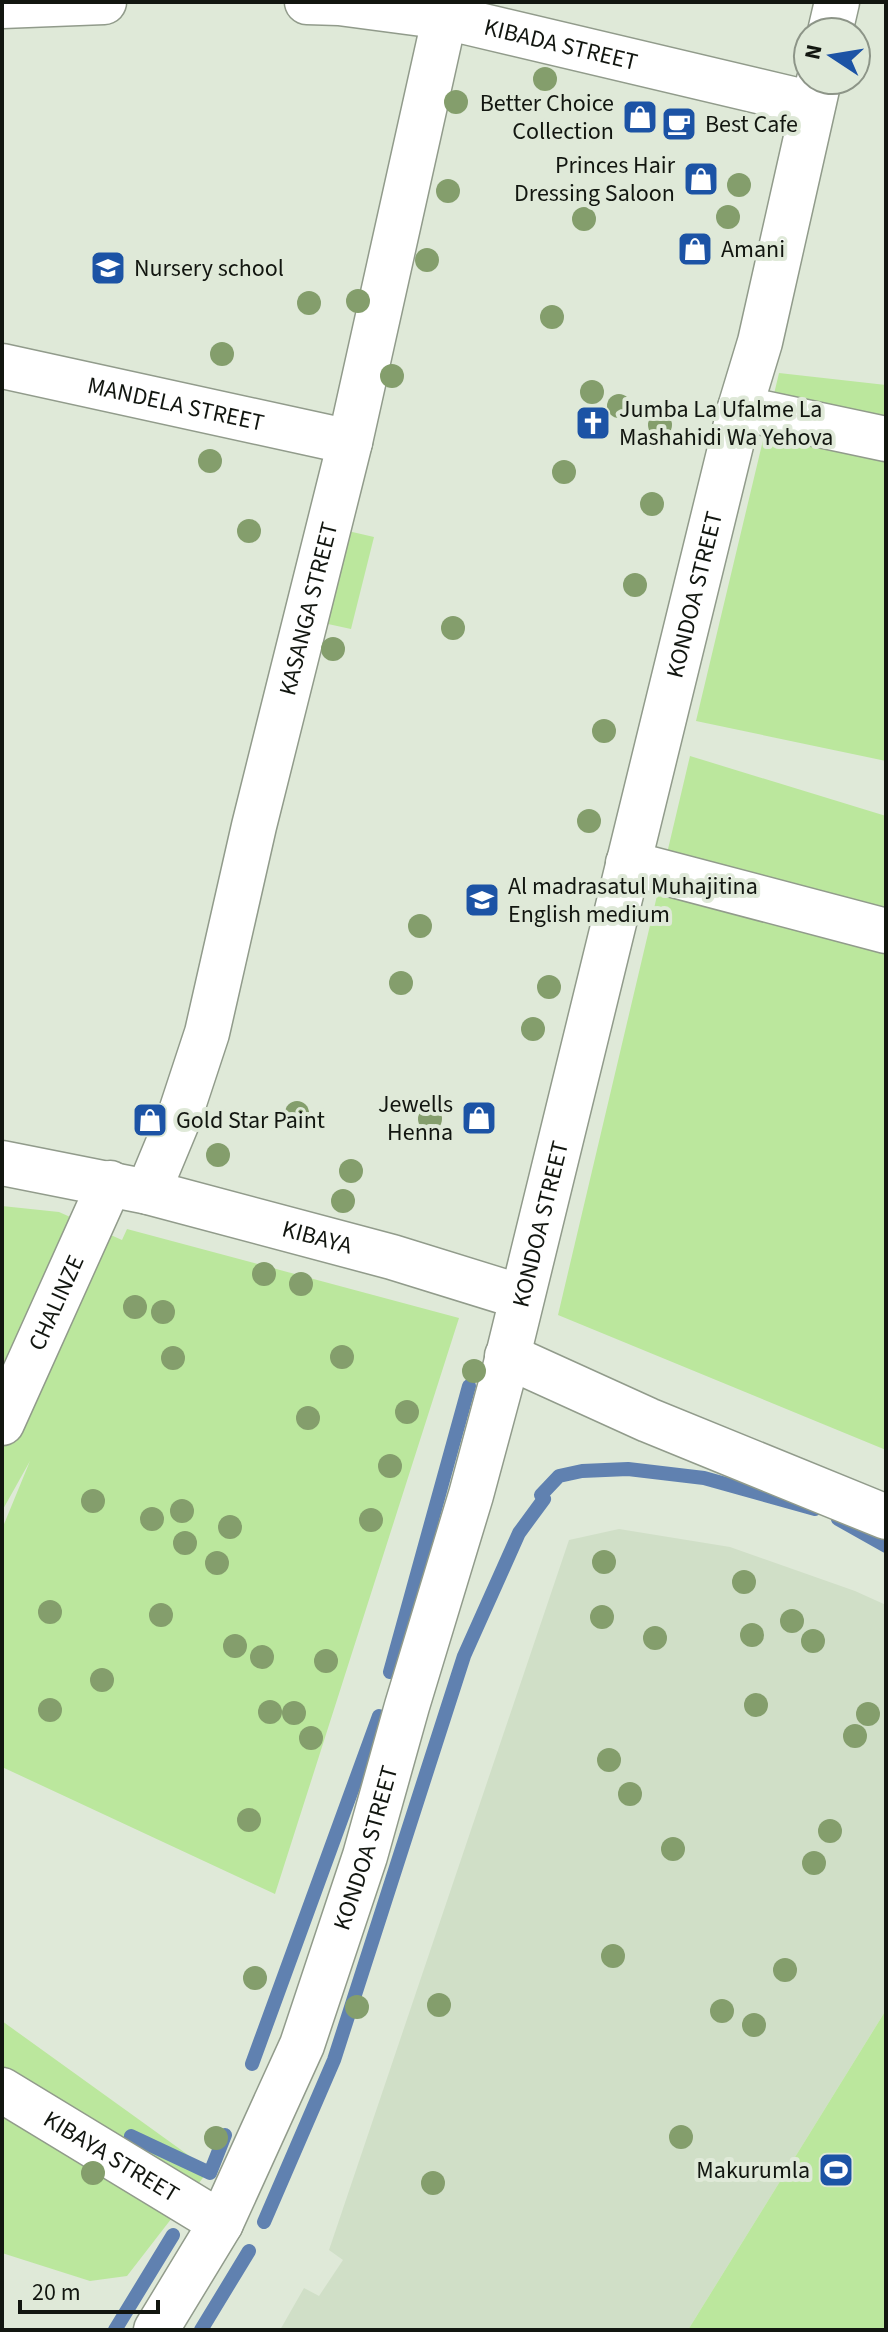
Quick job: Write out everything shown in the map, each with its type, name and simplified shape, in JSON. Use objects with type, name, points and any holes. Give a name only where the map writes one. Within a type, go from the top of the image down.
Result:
[{"type":"street","points":[[2,6],[104,2]]},
{"type":"street","name":"KIBADA STREET","points":[[307,2],[446,10],[792,87]]},
{"type":"street","name":"KASANGA STREET","points":[[129,1187],[180,1115],[207,1033],[254,826],[350,442],[446,10]]},
{"type":"street","name":"KONDOA STREET","points":[[156,2330],[221,2223],[302,2045],[365,1856],[471,1495],[507,1356],[740,408],[760,342],[815,96]]},
{"type":"street","name":"MANDELA STREET","points":[[2,366],[350,442]]},
{"type":"street","points":[[740,408],[886,439]]},
{"type":"street","points":[[628,863],[886,931]]},
{"type":"street","points":[[2,1163],[129,1187]]},
{"type":"street","name":"KIBAYA","points":[[129,1187],[392,1257],[521,1297]]},
{"type":"street","name":"CHALINZE","points":[[2,1423],[129,1187]]},
{"type":"street","points":[[507,1356],[648,1420],[886,1517]]},
{"type":"street","name":"KIBAYA STREET","points":[[2,2090],[221,2223]]},
{"type":"shaded area","points":[[619,1529],[730,1547],[886,1605],[886,2010],[688,2330],[280,2330],[304,2288],[319,2296],[343,2260],[329,2250],[569,1540]]},
{"type":"green space","points":[[779,373],[886,385],[886,761],[696,721]]},
{"type":"green space","points":[[348,531],[374,537],[351,629],[328,624]]},
{"type":"green space","points":[[690,756],[886,816],[886,1450],[558,1315]]},
{"type":"green space","points":[[2,1206],[59,1212],[122,1240],[127,1229],[459,1318],[275,1894],[2,1767],[2,1529],[30,1461],[2,1511]]},
{"type":"green space","name":"Makurumla","points":[[886,2010],[886,2330],[688,2330]]},
{"type":"green space","points":[[2,2021],[209,2170],[127,2276],[90,2281],[2,2253]]},
{"type":"waterway","points":[[390,1672],[469,1386]]},
{"type":"waterway","points":[[264,2222],[334,2060],[464,1656],[519,1533],[544,1499],[541,1495],[559,1476],[582,1471],[628,1469],[704,1478],[815,1509]]},
{"type":"waterway","points":[[838,1519],[886,1546]]},
{"type":"waterway","points":[[252,2064],[379,1716]]},
{"type":"waterway","points":[[131,2136],[210,2173],[225,2135]]},
{"type":"waterway","points":[[115,2330],[173,2235]]},
{"type":"waterway","points":[[201,2330],[249,2251]]},
{"type":"place","name":"Better Choice Collection","points":[[640,117]]},
{"type":"place","name":"Best Cafe","points":[[679,124]]},
{"type":"place","name":"Princes Hair Dressing Saloon","points":[[701,179]]},
{"type":"place","name":"Amani","points":[[695,249]]},
{"type":"place","name":"Nursery school","points":[[108,268]]},
{"type":"place","name":"Jumba La Ufalme La Mashahidi Wa Yehova","points":[[593,423]]},
{"type":"place","name":"Al madrasatul Muhajitina English medium","points":[[482,900]]},
{"type":"place","name":"Jewells Henna","points":[[479,1118]]},
{"type":"place","name":"Gold Star Paint","points":[[150,1120]]},
{"type":"place","name":"Makurumla","points":[[836,2170]]}]
